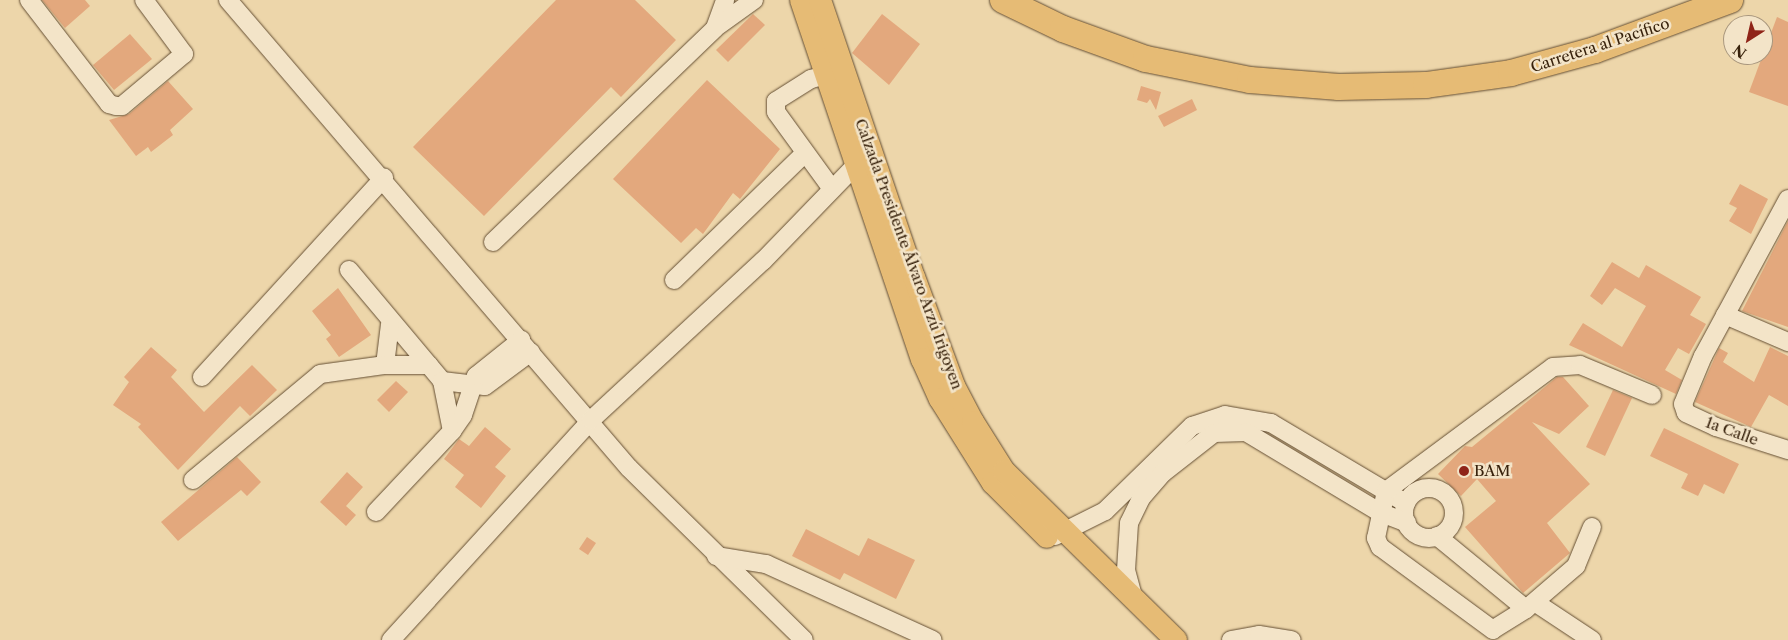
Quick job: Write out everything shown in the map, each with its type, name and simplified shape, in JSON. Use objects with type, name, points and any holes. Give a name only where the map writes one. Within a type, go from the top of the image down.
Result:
[{"type":"highway","name":"Carretera al Pacífico","points":[[1003,0],[1096,42],[1181,67],[1250,80],[1347,87],[1426,85],[1511,73],[1595,50],[1730,0]]},
{"type":"main road","name":"Calzada Presidente Álvaro Arzú Irigoyen","points":[[800,0],[837,72]]},
{"type":"main road","name":"Calzada Presidente Álvaro Arzú Irigoyen","points":[[820,0],[837,72],[922,359],[943,406],[994,482],[1055,536],[1135,600],[1176,640]]},
{"type":"main road","name":"Calzada Presidente Álvaro Arzú Irigoyen","points":[[1055,536],[1153,640]]},
{"type":"street","points":[[29,0],[109,104],[122,106],[184,54],[144,0]]},
{"type":"street","points":[[228,0],[592,420],[629,468],[716,556],[804,640]]},
{"type":"street","points":[[715,28],[724,0]]},
{"type":"street","points":[[493,242],[715,28],[754,0]]},
{"type":"street","points":[[832,189],[804,154],[776,112],[776,101],[787,90],[837,72]]},
{"type":"street","points":[[674,280],[804,154]]},
{"type":"street","points":[[391,640],[592,420],[763,261],[832,189],[864,161]]},
{"type":"street","points":[[202,377],[384,178]]},
{"type":"street","points":[[1788,199],[1781,227],[1725,315],[1788,342]]},
{"type":"street","points":[[349,270],[390,324],[442,381],[452,432]]},
{"type":"street","name":"1a Calle","points":[[1725,315],[1683,404],[1686,413],[1716,427],[1788,450]]},
{"type":"street","points":[[385,365],[390,324]]},
{"type":"street","points":[[442,381],[471,387],[485,386],[526,346]]},
{"type":"street","points":[[193,480],[320,374],[385,365],[429,365]]},
{"type":"street","points":[[1592,528],[1576,566],[1531,606],[1493,630],[1380,546],[1376,538],[1379,512],[1386,491],[1553,367],[1580,365],[1652,395]]},
{"type":"street","points":[[376,512],[452,432],[471,398],[471,387]]},
{"type":"street","points":[[1055,536],[1105,511],[1125,489],[1192,426],[1228,423],[1271,423],[1406,503]]},
{"type":"street","points":[[1135,600],[1126,570],[1126,549],[1129,523],[1141,498],[1198,441],[1228,423]]},
{"type":"street","points":[[1228,423],[1379,512],[1407,523],[1416,534],[1437,536],[1531,606],[1592,640]]},
{"type":"street","points":[[1125,489],[1141,498]]},
{"type":"street","points":[[1407,523],[1406,503],[1421,489],[1436,489],[1448,496],[1454,516],[1448,528],[1437,536]]},
{"type":"street","points":[[716,556],[766,564],[933,640]]},
{"type":"street","points":[[1231,640],[1259,635],[1292,640]]},
{"type":"building","points":[[42,0],[85,0],[90,6],[65,28]]},
{"type":"building","points":[[556,0],[635,0],[676,40],[621,97],[611,87],[484,216],[413,147]]},
{"type":"building","points":[[753,14],[765,25],[728,62],[716,50]]},
{"type":"building","points":[[882,14],[920,44],[889,85],[852,53]]},
{"type":"building","points":[[1777,17],[1788,22],[1788,106],[1749,92],[1759,65],[1773,65],[1773,28]]},
{"type":"building","points":[[130,34],[152,59],[114,90],[93,65]]},
{"type":"building","points":[[707,80],[780,149],[740,199],[733,193],[703,234],[696,228],[681,243],[613,179]]},
{"type":"building","points":[[168,81],[193,109],[170,130],[173,135],[151,152],[148,147],[136,156],[109,120],[129,114]]},
{"type":"building","points":[[1141,86],[1161,92],[1156,110],[1150,99],[1147,103],[1137,100]]},
{"type":"building","points":[[1192,99],[1197,110],[1164,127],[1158,116]]},
{"type":"building","points":[[1740,184],[1768,199],[1751,234],[1729,221],[1737,208],[1729,204]]},
{"type":"building","points":[[1788,221],[1788,327],[1742,311]]},
{"type":"building","points":[[1612,262],[1639,278],[1646,265],[1701,297],[1690,315],[1706,324],[1689,354],[1678,348],[1665,370],[1682,380],[1676,394],[1569,345],[1583,323],[1622,347],[1646,306],[1615,288],[1602,305],[1590,296]]},
{"type":"building","points":[[338,288],[371,335],[339,357],[326,339],[331,335],[312,311]]},
{"type":"building","points":[[151,347],[177,370],[171,377],[204,412],[252,365],[277,390],[250,416],[240,406],[178,470],[138,427],[141,424],[113,405],[129,382],[124,377]]},
{"type":"building","points":[[1770,347],[1788,356],[1788,406],[1769,395],[1751,427],[1695,402],[1719,348],[1728,353],[1723,362],[1754,382]]},
{"type":"building","points":[[1557,377],[1563,377],[1589,406],[1559,434],[1532,422],[1590,484],[1547,523],[1570,553],[1523,593],[1465,527],[1496,501],[1477,479],[1461,496],[1438,474],[1465,446],[1472,447]]},
{"type":"building","points":[[396,381],[408,392],[389,412],[377,400]]},
{"type":"building","points":[[1613,390],[1632,398],[1605,456],[1586,447]]},
{"type":"building","points":[[485,427],[511,449],[495,467],[506,476],[481,508],[455,487],[464,475],[444,459],[459,439],[469,446]]},
{"type":"building","points":[[1664,428],[1739,464],[1724,494],[1704,484],[1698,496],[1681,488],[1688,474],[1650,456]]},
{"type":"building","points":[[237,457],[261,482],[247,496],[241,490],[178,541],[161,522]]},
{"type":"building","points":[[347,472],[363,487],[346,506],[356,515],[346,526],[320,502]]},
{"type":"building","points":[[806,529],[859,556],[868,538],[915,560],[896,599],[844,573],[840,580],[792,556]]},
{"type":"building","points":[[587,537],[596,543],[588,555],[579,549]]},
{"type":"place","name":"BAM","points":[[1464,471]]}]
